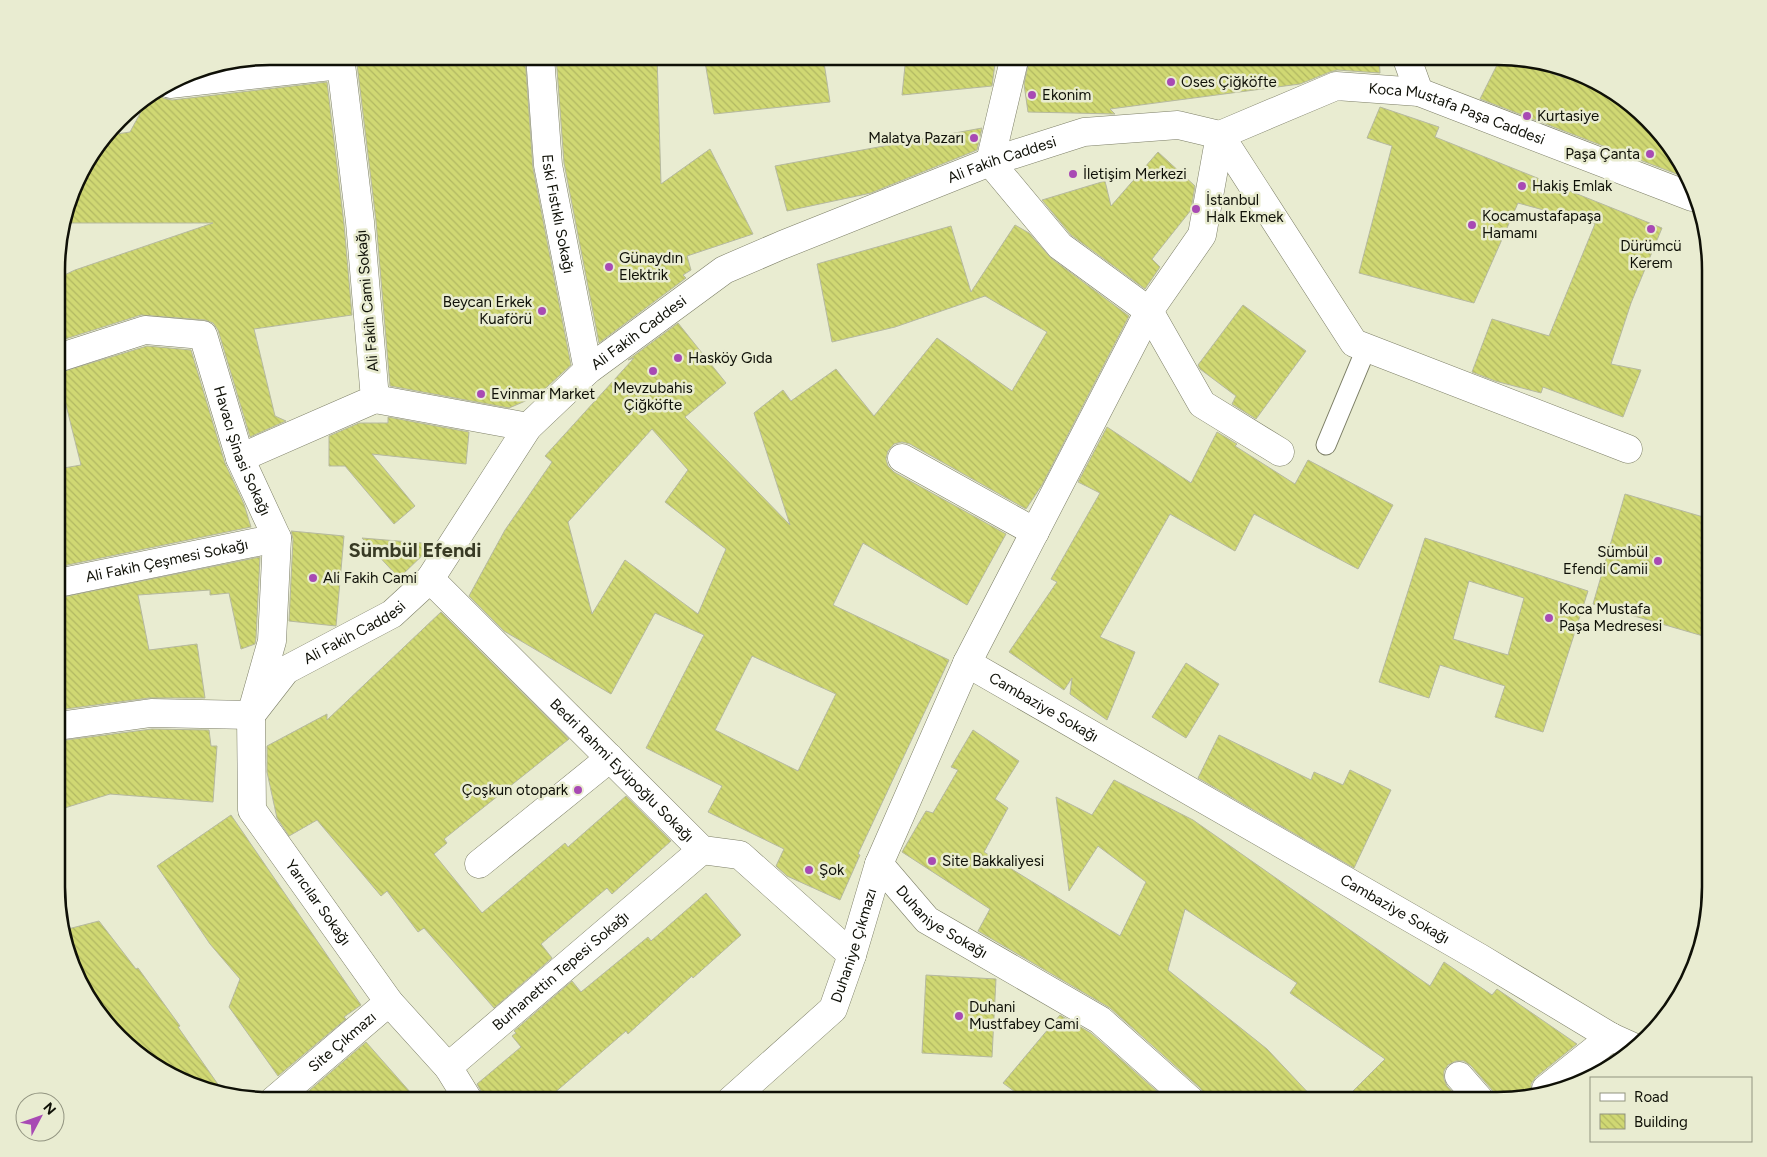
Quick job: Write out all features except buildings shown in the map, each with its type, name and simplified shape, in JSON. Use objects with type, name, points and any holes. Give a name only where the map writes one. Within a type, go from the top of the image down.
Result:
[{"type":"street","points":[[192,81],[305,65]]},
{"type":"street","name":"Ali Fakih Cami Sokağı","points":[[341,65],[360,222],[375,399]]},
{"type":"street","name":"Eski Fıstıklı Sokağı","points":[[541,65],[548,165],[588,370]]},
{"type":"street","points":[[1013,65],[990,162],[1060,246],[1150,311],[1202,404],[1280,452]]},
{"type":"street","points":[[1409,65],[1419,92]]},
{"type":"street","name":"Koca Mustafa Paşa Caddesi","points":[[1220,135],[1336,86],[1419,92],[1688,196]]},
{"type":"street","name":"Ali Fakih Caddesi","points":[[251,715],[286,670],[392,614],[430,579],[528,427],[588,370],[724,270],[990,162],[1084,132],[1178,125],[1220,135]]},
{"type":"street","points":[[879,864],[967,663],[1150,311],[1202,235],[1220,135]]},
{"type":"street","points":[[1220,135],[1360,346],[1628,449]]},
{"type":"street","name":"Havacı Şinasi Sokağı","points":[[65,356],[145,330],[203,335],[240,458],[277,538],[272,641],[251,715]]},
{"type":"street","points":[[240,458],[375,399],[528,427]]},
{"type":"street","points":[[902,458],[1035,532]]},
{"type":"street","name":"Ali Fakih Çeşmesi Sokağı","points":[[65,581],[277,538]]},
{"type":"street","name":"Bedri Rahmi Eyüpoğlu Sokağı","points":[[430,579],[702,850],[740,855],[852,955]]},
{"type":"street","name":"Cambaziye Sokağı","points":[[967,663],[1463,948],[1621,1042]]},
{"type":"street","points":[[65,725],[151,714],[251,715]]},
{"type":"street","name":"Yarıcılar Sokağı","points":[[251,715],[252,810],[389,1002],[448,1066]]},
{"type":"street","points":[[479,864],[610,758]]},
{"type":"street","name":"Burhanettin Tepesi Sokağı","points":[[448,1066],[702,850]]},
{"type":"street","name":"Duhaniye Çıkmazı","points":[[740,1092],[833,1009],[852,955],[879,864]]},
{"type":"street","name":"Duhaniye Sokağı","points":[[879,864],[927,920],[1100,1020],[1181,1092]]},
{"type":"street","name":"Site Çıkmazı","points":[[284,1092],[389,1002]]},
{"type":"street","points":[[1555,1084],[1621,1042]]},
{"type":"street","points":[[448,1066],[464,1092]]},
{"type":"street","points":[[1459,1076],[1473,1092]]},
{"type":"lane","points":[[1326,445],[1360,346]]},
{"type":"place","name":"Oses Çiğköfte","points":[[1171,82]]},
{"type":"place","name":"Ekonim","points":[[1032,95]]},
{"type":"place","name":"Kurtasiye","points":[[1527,116]]},
{"type":"place","name":"Malatya Pazarı","points":[[974,138]]},
{"type":"place","name":"Paşa Çanta","points":[[1650,154]]},
{"type":"place","name":"İletişim Merkezi","points":[[1073,174]]},
{"type":"place","name":"Hakiş Emlak","points":[[1522,186]]},
{"type":"place","name":"İstanbul Halk Ekmek","points":[[1196,209]]},
{"type":"place","name":"Kocamustafapaşa Hamamı","points":[[1472,225]]},
{"type":"place","name":"Dürümcü Kerem","points":[[1651,229]]},
{"type":"place","name":"Günaydın Elektrik","points":[[609,267]]},
{"type":"place","name":"Beycan Erkek Kuaförü","points":[[542,311]]},
{"type":"place","name":"Hasköy Gıda","points":[[678,358]]},
{"type":"place","name":"Mevzubahis Çiğköfte","points":[[653,371]]},
{"type":"place","name":"Evinmar Market","points":[[481,394]]},
{"type":"place","name":"Sümbül Efendi Camii","points":[[1658,561]]},
{"type":"place","name":"Ali Fakih Cami","points":[[313,578]]},
{"type":"place","name":"Koca Mustafa Paşa Medresesi","points":[[1549,618]]},
{"type":"place","name":"Çoşkun otopark","points":[[578,790]]},
{"type":"place","name":"Site Bakkaliyesi","points":[[932,861]]},
{"type":"place","name":"Şok","points":[[809,870]]},
{"type":"place","name":"Duhani Mustfabey Cami","points":[[959,1016]]},
{"type":"district","name":"Sümbül Efendi","points":[[415,550]]}]
